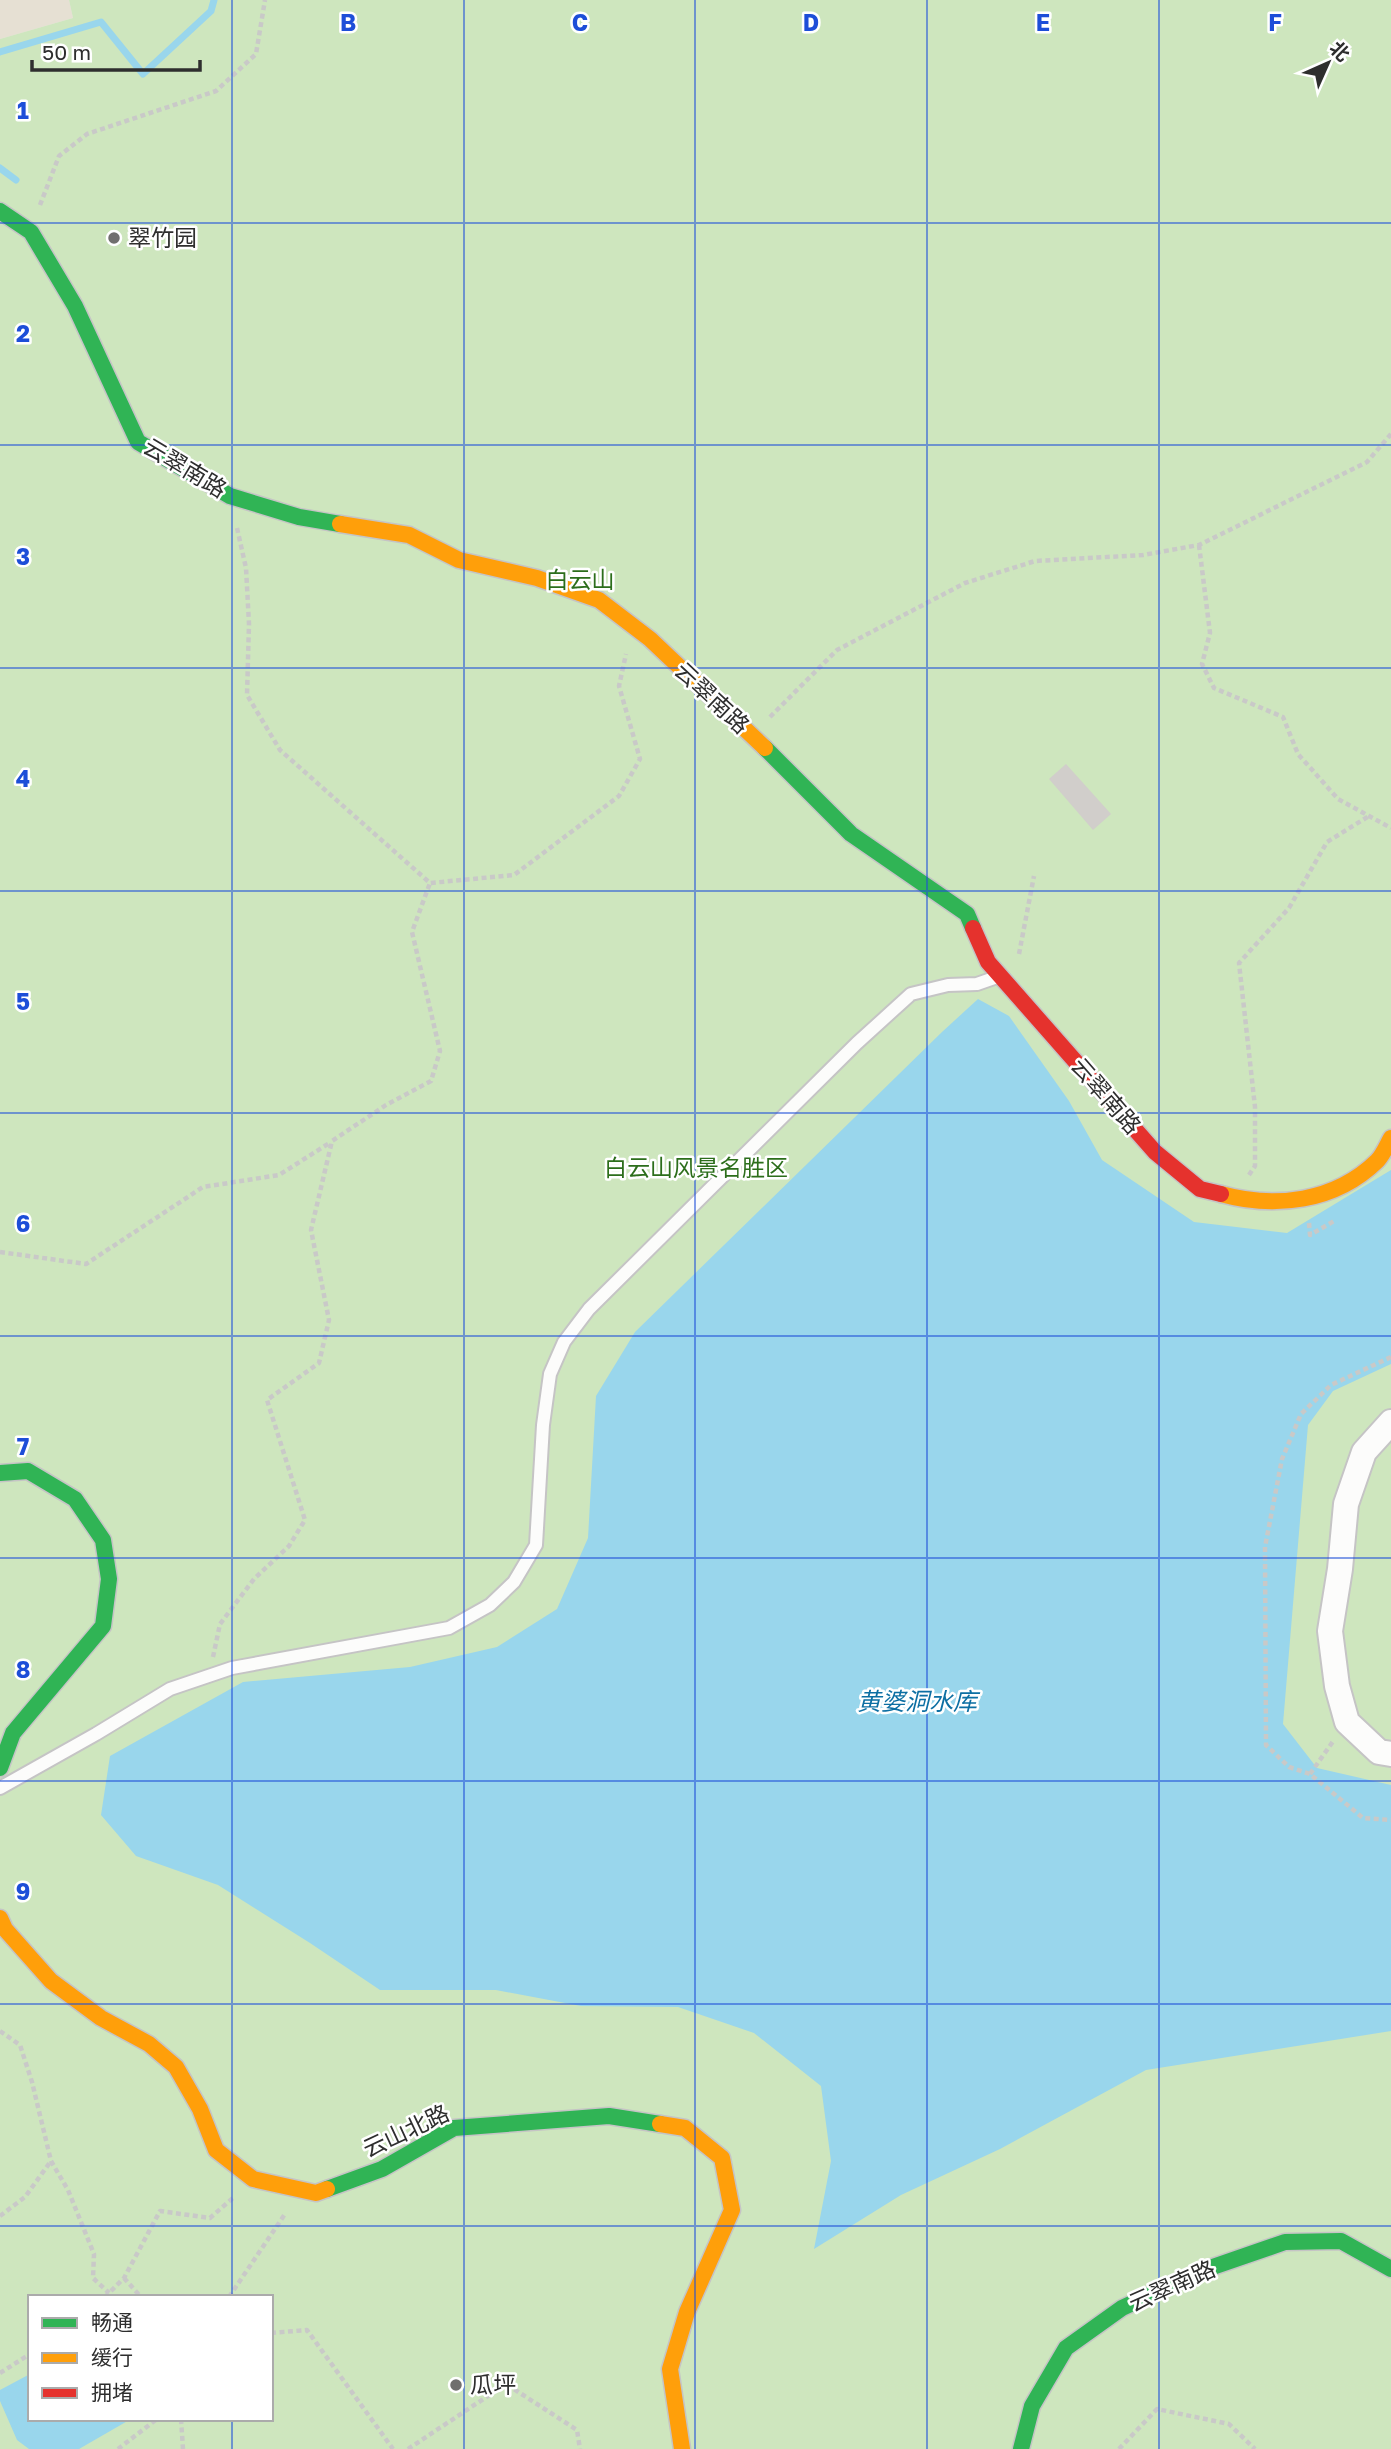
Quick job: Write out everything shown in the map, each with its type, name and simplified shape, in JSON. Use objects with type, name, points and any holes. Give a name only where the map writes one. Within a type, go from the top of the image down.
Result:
[{"type":"street","name":"云翠南路","points":[[0,211],[31,233],[75,306],[138,442],[230,496],[299,517],[409,535],[459,560],[537,578],[600,600],[633,626],[752,735],[851,834],[967,914],[988,962],[1155,1152],[1200,1189],[1249,1202],[1294,1201],[1339,1189],[1378,1160],[1391,1138]]},
{"type":"street","points":[[1391,1422],[1364,1452],[1346,1504],[1340,1569],[1330,1631],[1337,1686],[1347,1723],[1379,1752],[1391,1754]]},
{"type":"street","points":[[0,1473],[28,1471],[75,1499],[103,1540],[109,1579],[103,1626],[13,1733],[0,1768]]},
{"type":"street","name":"云山北路","points":[[0,1918],[5,1929],[51,1981],[101,2018],[149,2043],[176,2067],[200,2109],[216,2150],[253,2179],[316,2193],[382,2169],[454,2128],[609,2116],[685,2128],[722,2158],[732,2210],[687,2312],[670,2369],[682,2449]]},
{"type":"street","name":"云翠南路","points":[[1021,2449],[1032,2406],[1066,2348],[1122,2308],[1201,2271],[1285,2242],[1341,2241],[1391,2269]]},
{"type":"lane","points":[[0,1788],[170,1689],[232,1668],[449,1628],[490,1605],[514,1582],[536,1545],[542,1425],[550,1374],[564,1342],[589,1309],[857,1043],[911,993],[948,985],[1004,980]]},
{"type":"path","points":[[31,233],[59,156],[86,134],[216,91],[256,54],[265,0]]},
{"type":"path","points":[[752,735],[837,650],[965,583],[1035,561],[1143,555],[1199,545],[1367,461],[1391,434]]},
{"type":"path","points":[[230,496],[246,568],[249,624],[247,695],[280,750],[430,883],[514,875],[619,796],[640,759],[619,686],[633,626]]},
{"type":"path","points":[[1199,545],[1210,634],[1202,664],[1214,688],[1283,717],[1298,754],[1338,799],[1391,828]]},
{"type":"path","points":[[1231,1198],[1255,1167],[1255,1107],[1239,963],[1289,908],[1327,842],[1369,816]]},
{"type":"path","points":[[1004,980],[1015,977],[1034,876]]},
{"type":"path","points":[[0,1252],[86,1264],[203,1187],[279,1175],[386,1105],[431,1081],[440,1051],[412,932],[430,883]]},
{"type":"path","points":[[210,1676],[220,1624],[254,1579],[289,1546],[305,1520],[267,1400],[319,1363],[329,1320],[311,1230],[332,1141]]},
{"type":"path","points":[[1391,1357],[1331,1385],[1301,1414],[1282,1459],[1265,1547],[1266,1745],[1289,1767],[1310,1774],[1363,1818],[1391,1820]]},
{"type":"path","points":[[1310,1774],[1347,1723]]},
{"type":"path","points":[[0,2031],[20,2045],[32,2081],[51,2161],[68,2190],[94,2254],[93,2278],[107,2295],[124,2278],[160,2211],[210,2218],[253,2179]]},
{"type":"path","points":[[0,2216],[25,2197],[51,2161]]},
{"type":"path","points":[[230,2295],[303,2190]]},
{"type":"path","points":[[124,2278],[139,2295]]},
{"type":"path","points":[[273,2333],[307,2330],[393,2449]]},
{"type":"path","points":[[0,2373],[28,2355]]},
{"type":"path","points":[[408,2449],[506,2384],[577,2430],[580,2449]]},
{"type":"path","points":[[1119,2449],[1157,2409],[1229,2424],[1255,2449]]},
{"type":"path","points":[[118,2449],[154,2421]]},
{"type":"path","points":[[181,2421],[183,2449]]},
{"type":"shaded area","points":[[0,0],[69,0],[73,18],[0,39]]},
{"type":"green space","name":"白云山","points":[[69,0],[1391,0],[1391,2449],[0,2449],[0,39],[73,18]]},
{"type":"water","name":"黄婆洞水库","points":[[978,999],[1009,1016],[1069,1101],[1102,1160],[1194,1222],[1287,1233],[1391,1170],[1391,1364],[1333,1391],[1308,1425],[1283,1724],[1317,1768],[1391,1785],[1391,2031],[1146,2070],[1000,2149],[901,2195],[814,2249],[831,2161],[821,2086],[754,2033],[678,2007],[581,2006],[496,1990],[380,1990],[218,1885],[136,1856],[101,1815],[110,1756],[243,1682],[410,1667],[497,1647],[557,1609],[588,1538],[596,1396],[635,1332]]},
{"type":"water","points":[[28,2375],[28,2421],[128,2421],[79,2449],[29,2449],[17,2440],[0,2401],[0,2390]]},
{"type":"building","points":[[1066,764],[1111,814],[1093,830],[1049,779]]},
{"type":"waterway","points":[[0,52],[101,22],[143,74],[211,11],[214,0]]},
{"type":"waterway","points":[[0,168],[16,180]]},
{"type":"traffic: fast","points":[[0,211],[31,232],[75,306],[138,442],[230,496],[299,517],[340,524]]},
{"type":"traffic: fast","points":[[765,748],[851,834],[967,914],[973,928]]},
{"type":"traffic: fast","points":[[0,1473],[28,1471],[75,1499],[103,1540],[109,1579],[103,1626],[13,1733],[0,1768]]},
{"type":"traffic: fast","points":[[327,2189],[382,2169],[454,2128],[609,2116],[660,2124]]},
{"type":"traffic: fast","points":[[1021,2449],[1032,2406],[1066,2348],[1122,2308],[1201,2271],[1285,2242],[1341,2241],[1391,2269]]},
{"type":"traffic: slow","points":[[340,524],[409,535],[459,560],[537,578],[599,600],[650,639],[765,748]]},
{"type":"traffic: slow","points":[[1221,1194],[1241,1199],[1283,1201],[1323,1193],[1360,1175],[1379,1159],[1391,1138]]},
{"type":"traffic: slow","points":[[0,1918],[5,1929],[51,1981],[101,2018],[149,2044],[176,2067],[200,2109],[216,2150],[253,2179],[316,2193],[327,2189]]},
{"type":"traffic: slow","points":[[660,2124],[685,2128],[722,2158],[732,2210],[687,2312],[670,2369],[682,2449]]},
{"type":"traffic: jam","points":[[973,928],[988,962],[1155,1152],[1200,1189],[1221,1194]]},
{"type":"place","name":"翠竹园","points":[[114,238]]},
{"type":"place","name":"瓜坪","points":[[456,2385]]},
{"type":"park label","name":"白云山风景名胜区","points":[[696,1168]]}]
